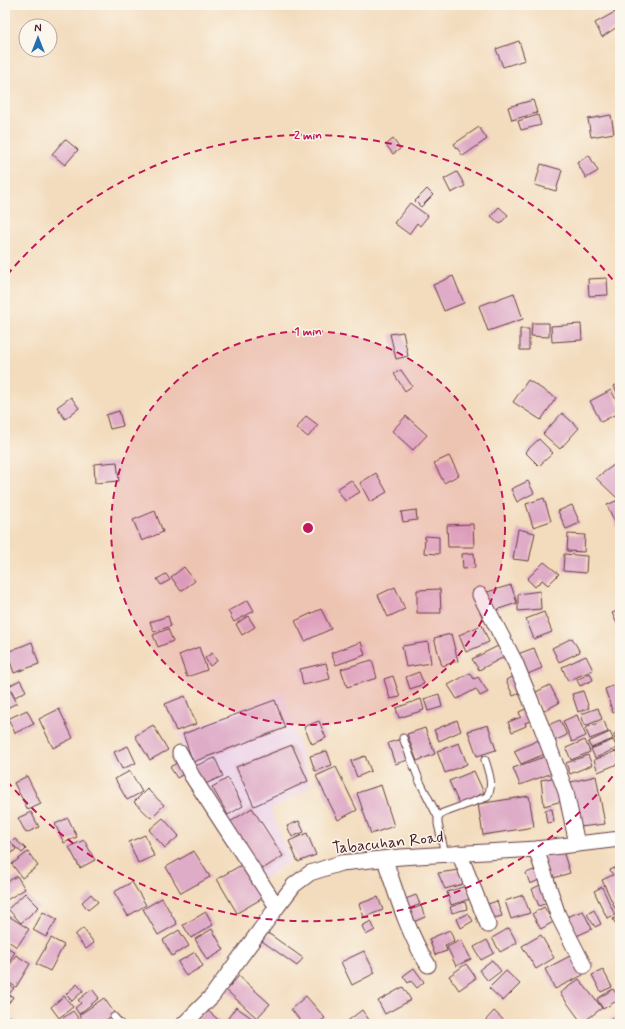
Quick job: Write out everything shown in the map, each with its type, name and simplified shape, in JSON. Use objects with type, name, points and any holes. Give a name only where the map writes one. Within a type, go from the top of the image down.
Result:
[{"type":"street","points":[[480,595],[515,662],[542,728],[566,792],[577,844]]},
{"type":"street","points":[[180,753],[192,776],[276,906]]},
{"type":"street","name":"Tabacuhan Road","points":[[184,1024],[212,996],[276,906],[294,885],[310,873],[341,863],[536,849],[620,839]]},
{"type":"street","points":[[536,849],[558,915],[584,966]]},
{"type":"street","points":[[452,854],[488,925]]},
{"type":"street","points":[[385,860],[410,932],[428,965]]},
{"type":"lane","points":[[403,738],[420,782],[438,817],[438,824],[452,854]]},
{"type":"lane","points":[[438,817],[443,813],[487,797],[491,790],[485,760]]},
{"type":"lane","points":[[114,1017],[120,1024]]},
{"type":"shaded area","points":[[283,692],[311,786],[271,810],[290,860],[263,879],[197,780],[178,735]]},
{"type":"building","points":[[615,12],[620,19],[620,25],[602,37],[595,23]]},
{"type":"building","points":[[519,41],[525,60],[503,67],[496,49]]},
{"type":"building","points":[[533,100],[537,113],[512,120],[508,107]]},
{"type":"building","points":[[538,115],[541,125],[521,130],[518,121]]},
{"type":"building","points":[[611,115],[614,133],[591,137],[588,119]]},
{"type":"building","points":[[479,127],[487,139],[463,156],[454,144]]},
{"type":"building","points":[[65,139],[78,150],[65,165],[52,154]]},
{"type":"building","points":[[393,139],[400,149],[393,154],[386,145]]},
{"type":"building","points":[[589,155],[598,171],[586,178],[577,163]]},
{"type":"building","points":[[541,164],[562,170],[556,191],[535,185]]},
{"type":"building","points":[[457,172],[465,186],[451,193],[444,179]]},
{"type":"building","points":[[427,189],[433,195],[421,207],[415,201]]},
{"type":"building","points":[[410,203],[428,216],[420,226],[417,223],[409,234],[394,223]]},
{"type":"building","points":[[499,207],[508,215],[500,224],[491,216]]},
{"type":"building","points":[[453,276],[464,303],[444,311],[433,285]]},
{"type":"building","points":[[607,278],[608,295],[589,296],[588,279]]},
{"type":"building","points":[[514,293],[523,319],[488,331],[479,306]]},
{"type":"building","points":[[532,323],[549,323],[549,337],[531,336]]},
{"type":"building","points":[[581,324],[582,340],[552,342],[551,326]]},
{"type":"building","points":[[520,329],[529,329],[529,350],[520,350]]},
{"type":"building","points":[[403,332],[408,356],[396,359],[390,334]]},
{"type":"building","points":[[401,370],[412,386],[405,391],[394,374]]},
{"type":"building","points":[[528,380],[556,398],[541,420],[513,402]]},
{"type":"building","points":[[620,383],[620,398],[614,386]]},
{"type":"building","points":[[611,390],[620,408],[620,412],[601,422],[590,401]]},
{"type":"building","points":[[71,397],[79,408],[65,419],[57,407]]},
{"type":"building","points":[[119,411],[123,426],[110,429],[106,415]]},
{"type":"building","points":[[562,413],[579,428],[560,449],[543,434]]},
{"type":"building","points":[[306,416],[318,425],[308,437],[297,428]]},
{"type":"building","points":[[406,416],[427,435],[413,450],[392,431]]},
{"type":"building","points":[[539,439],[553,453],[539,466],[525,452]]},
{"type":"building","points":[[449,456],[459,475],[444,483],[434,463]]},
{"type":"building","points":[[117,462],[119,481],[95,483],[94,464]]},
{"type":"building","points":[[618,462],[620,465],[620,495],[616,497],[596,478]]},
{"type":"building","points":[[376,473],[387,492],[370,502],[360,483]]},
{"type":"building","points":[[351,480],[360,492],[345,501],[337,489]]},
{"type":"building","points":[[528,481],[534,493],[517,502],[511,489]]},
{"type":"building","points":[[544,498],[551,521],[533,527],[526,504]]},
{"type":"building","points":[[620,499],[620,528],[618,529],[607,505]]},
{"type":"building","points":[[572,505],[580,523],[566,529],[558,511]]},
{"type":"building","points":[[416,510],[417,520],[403,522],[401,512]]},
{"type":"building","points":[[155,511],[163,532],[142,541],[133,520]]},
{"type":"building","points":[[473,524],[474,547],[448,547],[447,525]]},
{"type":"building","points":[[518,529],[535,533],[529,561],[513,559]]},
{"type":"building","points":[[568,534],[585,535],[584,552],[567,551]]},
{"type":"building","points":[[425,536],[439,537],[439,554],[424,553]]},
{"type":"building","points":[[474,553],[475,568],[463,569],[462,554]]},
{"type":"building","points":[[564,554],[587,556],[586,573],[563,571]]},
{"type":"building","points":[[544,562],[559,574],[548,585],[542,580],[535,587],[527,579]]},
{"type":"building","points":[[184,567],[195,581],[181,591],[171,577]]},
{"type":"building","points":[[166,574],[170,580],[161,585],[157,579]]},
{"type":"building","points":[[511,585],[517,603],[490,612],[484,593]]},
{"type":"building","points":[[395,587],[405,609],[388,617],[378,595]]},
{"type":"building","points":[[440,589],[441,613],[417,613],[417,590]]},
{"type":"building","points":[[540,591],[541,609],[518,611],[518,594]]},
{"type":"building","points":[[248,600],[254,611],[234,622],[228,611]]},
{"type":"building","points":[[321,609],[331,629],[305,641],[295,621]]},
{"type":"building","points":[[620,610],[620,625],[618,626],[612,613]]},
{"type":"building","points":[[544,612],[552,632],[534,639],[526,619]]},
{"type":"building","points":[[168,616],[171,626],[154,632],[150,622]]},
{"type":"building","points":[[248,616],[255,627],[242,635],[236,624]]},
{"type":"building","points":[[482,625],[489,642],[466,652],[459,635]]},
{"type":"building","points":[[168,629],[173,641],[158,647],[153,635]]},
{"type":"building","points":[[451,634],[458,661],[442,666],[434,638]]},
{"type":"building","points":[[572,638],[580,652],[559,662],[552,648]]},
{"type":"building","points":[[32,642],[39,664],[14,673],[7,652]]},
{"type":"building","points":[[361,642],[365,655],[336,665],[331,653]]},
{"type":"building","points":[[428,642],[431,663],[406,667],[402,646]]},
{"type":"building","points":[[502,644],[508,655],[479,670],[472,659]]},
{"type":"building","points":[[199,647],[207,670],[187,677],[179,655]]},
{"type":"building","points":[[534,648],[542,668],[523,676],[515,655]]},
{"type":"building","points":[[212,653],[217,661],[210,666],[205,658]]},
{"type":"building","points":[[586,656],[593,670],[568,681],[562,667]]},
{"type":"building","points":[[372,660],[377,678],[347,687],[341,669]]},
{"type":"building","points":[[326,663],[330,679],[303,685],[300,669]]},
{"type":"building","points":[[419,672],[424,684],[410,689],[406,677]]},
{"type":"building","points":[[470,673],[474,679],[478,677],[488,692],[480,696],[476,689],[457,699],[448,685]]},
{"type":"building","points":[[590,673],[593,680],[580,686],[577,680]]},
{"type":"building","points":[[517,675],[525,691],[513,696],[506,680]]},
{"type":"building","points":[[393,676],[400,697],[390,699],[384,679]]},
{"type":"building","points":[[20,680],[26,691],[15,697],[9,686]]},
{"type":"building","points":[[620,683],[620,710],[613,713],[605,689]]},
{"type":"building","points":[[550,685],[559,703],[543,711],[534,693]]},
{"type":"building","points":[[8,686],[17,703],[5,709],[5,688]]},
{"type":"building","points":[[583,691],[589,708],[578,712],[572,694]]},
{"type":"building","points":[[439,694],[442,707],[428,711],[424,699]]},
{"type":"building","points":[[185,696],[196,724],[176,731],[165,704]]},
{"type":"building","points":[[421,699],[424,710],[399,718],[396,708]]},
{"type":"building","points":[[275,700],[285,728],[193,762],[183,734]]},
{"type":"building","points":[[532,706],[537,718],[525,723],[526,726],[512,732],[508,722],[521,717],[519,712]]},
{"type":"building","points":[[598,708],[602,719],[585,726],[581,714]]},
{"type":"building","points":[[59,709],[73,738],[53,748],[39,719]]},
{"type":"building","points":[[27,710],[34,724],[15,733],[8,719]]},
{"type":"building","points":[[577,715],[586,736],[572,742],[563,721]]},
{"type":"building","points":[[457,720],[461,731],[439,741],[434,730]]},
{"type":"building","points":[[560,720],[567,735],[552,742],[548,725]]},
{"type":"building","points":[[319,721],[326,738],[312,744],[304,727]]},
{"type":"building","points":[[604,721],[608,732],[590,739],[585,728]]},
{"type":"building","points":[[153,725],[168,750],[150,760],[135,736]]},
{"type":"building","points":[[488,725],[496,750],[477,756],[468,731]]},
{"type":"building","points":[[425,728],[435,754],[417,761],[407,734]]},
{"type":"building","points":[[610,732],[613,739],[591,748],[588,742]]},
{"type":"building","points":[[401,739],[408,760],[395,764],[388,743]]},
{"type":"building","points":[[541,739],[547,753],[521,764],[514,751]]},
{"type":"building","points":[[585,740],[590,752],[571,760],[566,748]]},
{"type":"building","points":[[613,740],[617,748],[595,758],[591,749]]},
{"type":"building","points":[[459,743],[467,764],[445,773],[437,751]]},
{"type":"building","points":[[292,745],[308,781],[254,806],[236,767]]},
{"type":"building","points":[[128,746],[136,763],[122,769],[114,752]]},
{"type":"building","points":[[327,751],[332,765],[315,771],[310,756]]},
{"type":"building","points":[[616,751],[620,763],[598,772],[594,760]]},
{"type":"building","points":[[549,755],[555,772],[520,785],[513,768]]},
{"type":"building","points":[[588,755],[592,765],[570,774],[566,763]]},
{"type":"building","points":[[365,756],[371,771],[357,777],[351,761]]},
{"type":"building","points":[[215,758],[223,776],[203,785],[195,766]]},
{"type":"building","points":[[178,762],[185,773],[177,778],[170,767]]},
{"type":"building","points":[[336,767],[357,810],[338,820],[316,776]]},
{"type":"building","points":[[130,771],[142,792],[127,800],[115,779]]},
{"type":"building","points":[[474,771],[484,793],[459,804],[449,781]]},
{"type":"building","points":[[27,776],[41,804],[28,810],[14,783]]},
{"type":"building","points":[[596,776],[605,824],[580,827],[567,783]]},
{"type":"building","points":[[557,777],[562,801],[544,806],[541,780]]},
{"type":"building","points":[[228,778],[243,806],[228,815],[212,787]]},
{"type":"building","points":[[381,785],[394,826],[371,834],[357,793]]},
{"type":"building","points":[[147,789],[164,805],[151,818],[134,802]]},
{"type":"building","points":[[529,796],[534,827],[483,835],[478,804]]},
{"type":"building","points":[[252,808],[283,856],[261,870],[230,822]]},
{"type":"building","points":[[552,809],[554,822],[547,823],[545,810]]},
{"type":"building","points":[[31,812],[39,827],[26,833],[18,818]]},
{"type":"building","points":[[68,818],[77,837],[64,843],[55,824]]},
{"type":"building","points":[[163,818],[179,836],[165,848],[149,830]]},
{"type":"building","points":[[299,821],[304,832],[292,837],[287,826]]},
{"type":"building","points":[[307,833],[316,855],[298,862],[289,841]]},
{"type":"building","points":[[145,835],[154,856],[138,863],[129,842]]},
{"type":"building","points":[[15,839],[26,849],[22,853],[12,844],[16,849],[7,858],[5,857],[5,842],[7,840],[11,843]]},
{"type":"building","points":[[84,840],[95,860],[80,868],[69,847]]},
{"type":"building","points":[[562,848],[570,873],[550,879],[542,855]]},
{"type":"building","points":[[194,851],[210,877],[181,893],[166,867]]},
{"type":"building","points":[[28,852],[38,866],[22,878],[12,864]]},
{"type":"building","points":[[243,864],[263,898],[237,913],[217,879]]},
{"type":"building","points":[[620,866],[620,908],[616,910],[602,880],[613,875],[610,870]]},
{"type":"building","points":[[459,870],[463,884],[445,889],[438,873]]},
{"type":"building","points":[[534,870],[539,880],[530,884],[526,873]]},
{"type":"building","points":[[17,876],[25,889],[5,901],[5,883]]},
{"type":"building","points":[[132,882],[146,905],[128,916],[114,892]]},
{"type":"building","points":[[540,885],[547,903],[539,906],[532,889]]},
{"type":"building","points":[[466,886],[470,899],[451,905],[447,892]]},
{"type":"building","points":[[602,887],[615,915],[607,918],[594,891]]},
{"type":"building","points":[[25,893],[39,907],[21,923],[8,909]]},
{"type":"building","points":[[91,894],[98,902],[88,910],[82,902]]},
{"type":"building","points":[[416,895],[420,904],[407,910],[403,900]]},
{"type":"building","points":[[523,895],[530,913],[511,919],[505,901]]},
{"type":"building","points":[[378,897],[383,910],[364,917],[359,904]]},
{"type":"building","points":[[162,898],[177,924],[158,935],[143,909]]},
{"type":"building","points":[[497,901],[502,916],[490,919],[485,905]]},
{"type":"building","points":[[465,902],[467,909],[452,913],[450,907]]},
{"type":"building","points":[[421,906],[425,917],[411,923],[407,911]]},
{"type":"building","points":[[544,907],[553,922],[541,929],[532,914]]},
{"type":"building","points":[[594,910],[601,924],[595,927],[587,914]]},
{"type":"building","points":[[583,911],[592,929],[572,938],[563,918]]},
{"type":"building","points":[[43,912],[57,919],[46,937],[33,930]]},
{"type":"building","points":[[206,912],[213,925],[191,938],[183,925]]},
{"type":"building","points":[[468,913],[473,921],[461,928],[457,919]]},
{"type":"building","points":[[7,915],[29,929],[17,947],[5,939],[5,918]]},
{"type":"building","points":[[620,915],[620,931],[613,919]]},
{"type":"building","points":[[371,921],[375,930],[366,935],[362,926]]},
{"type":"building","points":[[83,928],[94,943],[86,949],[75,935]]},
{"type":"building","points":[[509,928],[517,943],[500,952],[492,938]]},
{"type":"building","points":[[212,929],[224,950],[207,960],[195,939]]},
{"type":"building","points":[[179,930],[189,946],[172,956],[163,940]]},
{"type":"building","points":[[450,930],[454,941],[445,945],[447,951],[435,955],[429,939]]},
{"type":"building","points":[[268,933],[303,958],[297,966],[262,941]]},
{"type":"building","points":[[541,935],[554,958],[536,969],[522,946]]},
{"type":"building","points":[[51,938],[64,945],[50,971],[36,964]]},
{"type":"building","points":[[461,940],[471,959],[456,966],[447,947]]},
{"type":"building","points":[[487,940],[494,953],[481,960],[474,947]]},
{"type":"building","points":[[5,946],[15,952],[5,968]]},
{"type":"building","points":[[364,951],[375,973],[352,985],[341,962]]},
{"type":"building","points":[[195,952],[203,966],[186,976],[178,962]]},
{"type":"building","points":[[16,955],[30,964],[16,987],[5,980],[5,971]]},
{"type":"building","points":[[572,955],[583,975],[555,989],[545,969]]},
{"type":"building","points":[[492,960],[501,971],[488,981],[479,970]]},
{"type":"building","points":[[466,964],[476,978],[459,990],[449,976]]},
{"type":"building","points":[[414,968],[424,982],[417,988],[411,981],[408,983],[403,976]]},
{"type":"building","points":[[603,970],[612,987],[601,992],[592,975]]},
{"type":"building","points":[[506,971],[520,984],[503,1001],[489,988]]},
{"type":"building","points":[[239,976],[270,1004],[257,1018],[226,990]]},
{"type":"building","points":[[579,979],[602,1008],[582,1023],[560,993]]},
{"type":"building","points":[[5,982],[14,988],[9,994],[5,991]]},
{"type":"building","points":[[77,984],[83,991],[72,1001],[66,994]]},
{"type":"building","points":[[403,987],[411,1000],[385,1014],[378,1001]]},
{"type":"building","points":[[92,989],[99,998],[79,1014],[75,1008],[81,1003],[78,1000]]},
{"type":"building","points":[[613,989],[620,999],[603,1009],[597,999]]},
{"type":"building","points":[[5,992],[13,997],[5,1008]]},
{"type":"building","points":[[64,996],[73,1007],[59,1018],[51,1007]]},
{"type":"building","points":[[306,996],[325,1018],[317,1024],[303,1024],[291,1009]]},
{"type":"building","points":[[104,998],[115,1014],[100,1024],[85,1024],[79,1015]]},
{"type":"building","points":[[236,1007],[260,1024],[224,1024]]},
{"type":"building","points":[[206,1009],[223,1024],[193,1024]]},
{"type":"building","points":[[362,1010],[372,1024],[345,1023]]},
{"type":"building","points":[[73,1011],[81,1022],[78,1024],[61,1024],[59,1021]]},
{"type":"building","points":[[494,1011],[508,1024],[486,1024],[484,1022]]},
{"type":"building","points":[[9,1016],[19,1024],[7,1024],[5,1021]]},
{"type":"building","points":[[612,1017],[620,1021],[620,1024],[609,1024]]}]
